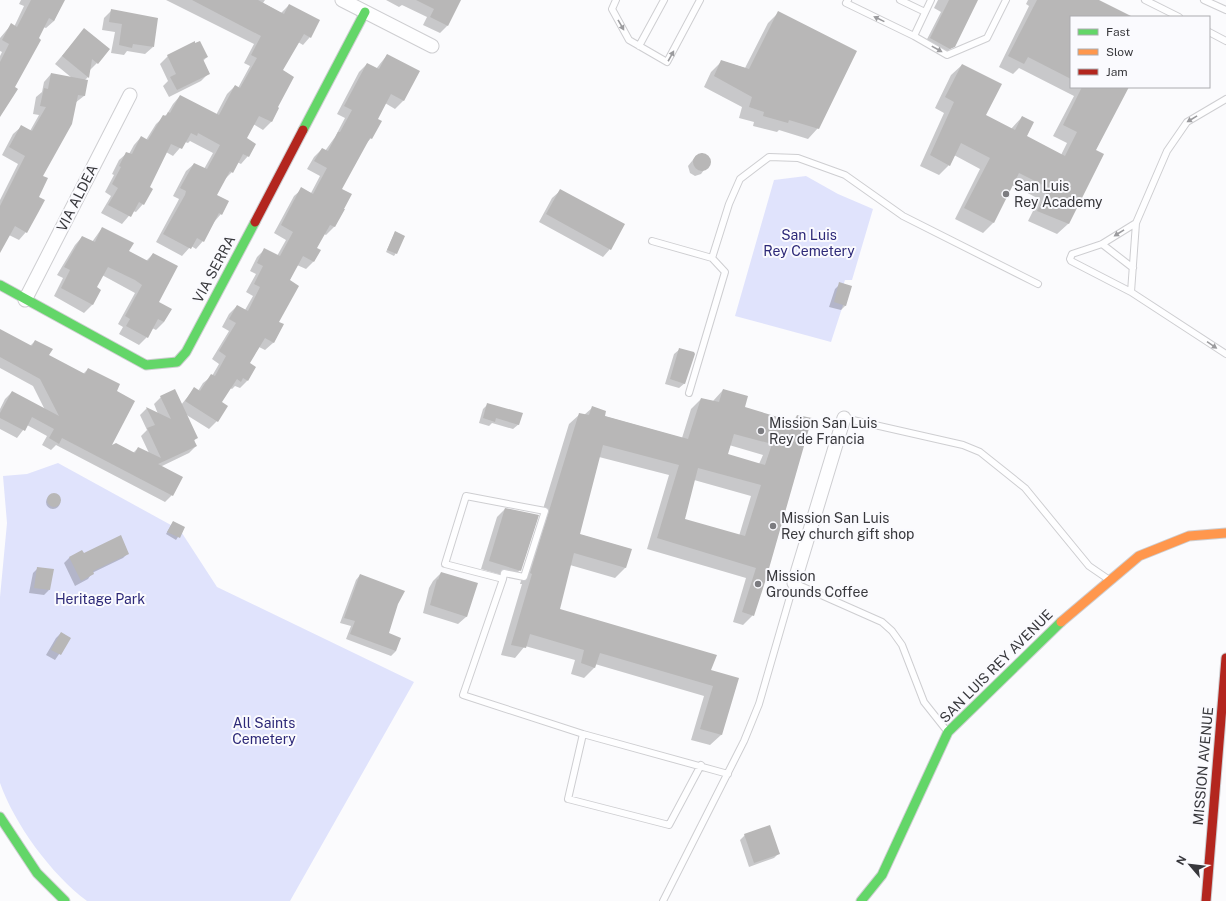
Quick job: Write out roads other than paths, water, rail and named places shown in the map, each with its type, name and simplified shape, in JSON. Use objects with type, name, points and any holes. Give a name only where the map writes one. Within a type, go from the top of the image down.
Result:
[{"type":"street","points":[[342,0],[432,46]]},
{"type":"street","name":"VIA SERRA","points":[[0,285],[146,365],[177,362],[186,352],[365,12]]},
{"type":"street","name":"VIA ALDEA","points":[[25,300],[130,95]]},
{"type":"street","points":[[794,583],[844,418]]},
{"type":"street","name":"SAN LUIS REY AVENUE","points":[[861,901],[882,875],[948,732],[1072,611],[1139,556],[1189,536],[1226,533]]},
{"type":"street","name":"MISSION AVENUE","points":[[1206,901],[1226,658]]},
{"type":"street","points":[[0,817],[34,870],[52,890],[65,901]]},
{"type":"lane","points":[[616,0],[612,9],[629,40],[667,62],[700,0]]},
{"type":"lane","points":[[640,46],[664,0]]},
{"type":"lane","points":[[840,0],[847,2],[914,36],[947,55],[987,38],[1006,0]]},
{"type":"lane","points":[[900,0],[925,12]]},
{"type":"lane","points":[[914,36],[931,0]]},
{"type":"lane","points":[[1145,0],[1177,16]]},
{"type":"lane","points":[[1204,0],[1215,2],[1226,10]]},
{"type":"lane","points":[[1210,33],[1226,41]]},
{"type":"lane","points":[[1132,292],[1136,223],[1168,151],[1187,122],[1226,99]]},
{"type":"lane","points":[[712,258],[729,204],[740,179],[769,157],[798,158],[845,175],[903,216],[1038,284]]},
{"type":"lane","points":[[1136,223],[1102,244],[1072,254],[1070,258],[1072,261],[1132,292],[1226,354]]},
{"type":"lane","points":[[652,241],[712,258],[724,272],[689,393]]},
{"type":"lane","points":[[1102,244],[1133,268]]},
{"type":"lane","points":[[844,418],[963,445],[980,452],[1025,488],[1089,566],[1111,580]]},
{"type":"lane","points":[[502,579],[445,564],[466,496],[545,511],[524,578],[504,573],[464,695],[583,734],[701,765],[728,774]]},
{"type":"lane","points":[[663,901],[744,741],[759,704],[794,583],[882,622],[892,631],[902,645],[924,702],[948,732]]},
{"type":"lane","points":[[583,734],[568,799],[670,825],[701,765]]},
{"type":"place","name":"San Luis Rey Academy","points":[[1006,194]]},
{"type":"place","name":"Mission San Luis Rey de Francia","points":[[761,431]]},
{"type":"place","name":"Mission San Luis Rey church gift shop","points":[[773,526]]},
{"type":"place","name":"Mission Grounds Coffee","points":[[758,584]]},
{"type":"park label","name":"San Luis Rey Cemetery","points":[[809,244]]},
{"type":"park label","name":"Heritage Park","points":[[100,599]]},
{"type":"park label","name":"All Saints Cemetery","points":[[264,732]]}]
